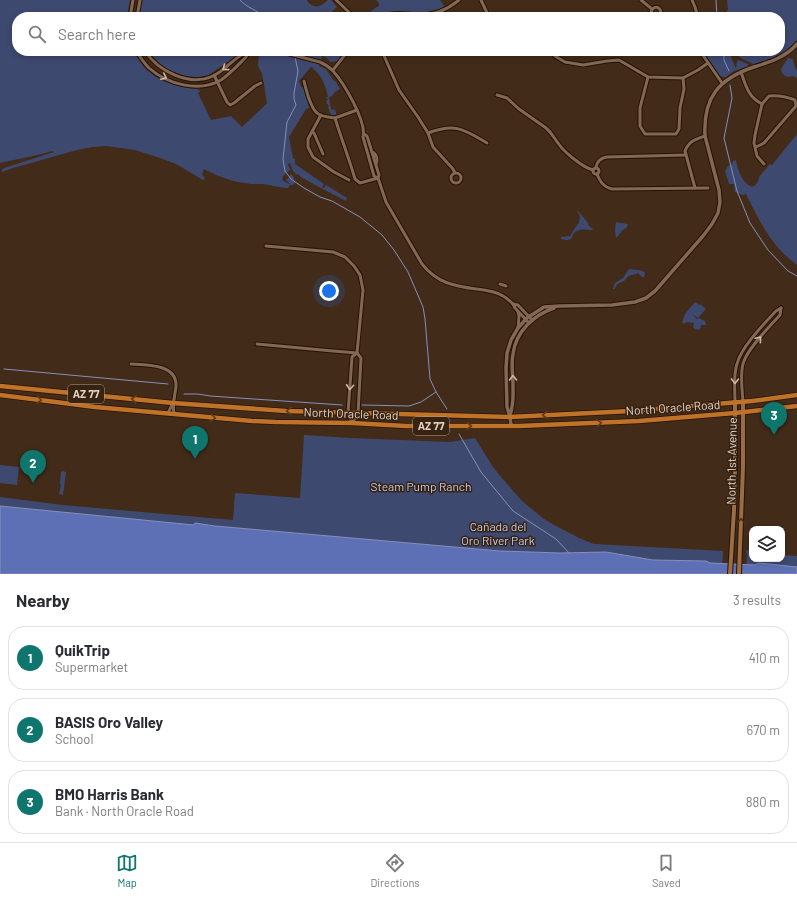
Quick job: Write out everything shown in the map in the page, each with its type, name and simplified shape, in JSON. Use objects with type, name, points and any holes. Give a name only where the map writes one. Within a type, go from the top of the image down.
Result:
[{"type":"highway","name":"North Oracle Road","points":[[0,386],[173,403],[286,412],[510,416],[631,411],[797,395]]},
{"type":"highway","name":"North Oracle Road","points":[[0,395],[95,407],[276,422],[352,423],[406,426],[576,424],[639,421],[797,406]]},
{"type":"main road","name":"North 1st Avenue","points":[[739,574],[743,468],[742,401]]},
{"type":"main road","name":"North 1st Avenue","points":[[730,574],[734,510],[735,402]]},
{"type":"street","points":[[131,12],[133,0]]},
{"type":"street","points":[[138,12],[140,0]]},
{"type":"street","points":[[336,0],[349,12]]},
{"type":"street","points":[[436,12],[441,11],[459,0]]},
{"type":"street","points":[[481,0],[487,12]]},
{"type":"street","points":[[641,0],[652,9]]},
{"type":"street","points":[[692,0],[696,12]]},
{"type":"street","points":[[652,9],[656,7],[662,12]]},
{"type":"street","points":[[785,54],[797,44]]},
{"type":"street","points":[[139,56],[150,68],[165,78],[176,83],[202,87],[217,82],[246,56]]},
{"type":"street","points":[[149,56],[156,64],[174,75],[196,79],[214,75],[241,56]]},
{"type":"street","points":[[297,56],[320,62],[327,66],[332,70],[347,90],[357,110],[374,176],[378,178]]},
{"type":"street","points":[[332,70],[344,56]]},
{"type":"street","points":[[384,56],[399,90],[428,133],[433,147],[453,169],[455,174]]},
{"type":"street","points":[[555,56],[565,62],[583,65],[606,60],[619,60],[648,77],[683,78],[708,63]]},
{"type":"street","points":[[703,56],[722,83]]},
{"type":"street","points":[[511,425],[507,407],[507,353],[510,340],[518,328],[527,318],[544,307],[635,302],[646,298],[655,291],[703,236],[718,213],[720,195],[705,136],[705,121],[710,99],[722,83],[730,77],[782,56]]},
{"type":"street","points":[[741,72],[749,93],[754,100],[762,104]]},
{"type":"street","points":[[214,75],[227,102],[230,105],[261,83]]},
{"type":"street","points":[[648,77],[640,108],[640,126],[645,134],[676,134],[679,129],[680,108],[684,89],[683,78]]},
{"type":"street","points":[[304,81],[312,106],[316,113],[335,118],[357,110]]},
{"type":"street","points":[[497,95],[507,98],[519,109],[546,128],[562,149],[585,168],[593,170],[594,173],[597,174],[601,183],[606,187],[612,189],[708,188]]},
{"type":"street","points":[[756,147],[764,143],[796,106],[795,100],[790,98],[769,96],[762,104],[754,143],[757,156],[764,164]]},
{"type":"street","points":[[321,115],[308,139],[308,147],[313,157],[334,172],[349,180]]},
{"type":"street","points":[[335,118],[355,179],[360,183],[378,178]]},
{"type":"street","points":[[428,133],[439,129],[456,128],[466,131],[487,143]]},
{"type":"street","points":[[312,132],[314,133],[323,154]]},
{"type":"street","points":[[364,134],[367,136],[386,202],[426,269],[439,280],[449,284],[485,290],[503,296],[513,304],[517,310],[519,316],[518,328]]},
{"type":"street","points":[[695,188],[685,151],[691,142],[705,136]]},
{"type":"street","points":[[593,170],[598,161],[604,157],[686,155]]},
{"type":"street","points":[[596,167],[599,170],[597,174]]},
{"type":"street","points":[[266,246],[333,252],[344,257],[354,266],[360,275],[363,290],[357,353],[361,358],[358,414],[352,423]]},
{"type":"street","points":[[500,284],[506,286]]},
{"type":"street","points":[[513,304],[518,305],[530,322]]},
{"type":"street","points":[[510,416],[513,406],[513,354],[516,342],[521,332],[530,322],[546,311],[560,306]]},
{"type":"street","name":"North 1st Avenue","points":[[735,402],[736,364],[741,354],[776,311],[782,308],[780,315],[745,357],[742,365],[742,401]]},
{"type":"street","points":[[517,310],[527,318]]},
{"type":"street","points":[[257,344],[357,353]]},
{"type":"street","points":[[352,423],[348,413],[352,357],[357,353]]},
{"type":"street","points":[[131,364],[164,368],[171,372],[175,377],[176,384],[173,403],[174,414]]},
{"type":"street","points":[[736,364],[742,365]]},
{"type":"street","points":[[168,413],[173,403]]},
{"type":"green space","points":[[0,0],[130,0],[128,12],[12,12],[12,56],[137,56],[149,72],[162,80],[183,87],[198,89],[200,91],[198,93],[211,120],[231,116],[242,127],[267,103],[262,73],[258,66],[259,56],[322,56],[319,66],[326,69],[340,89],[329,97],[331,110],[334,109],[336,115],[331,115],[329,106],[326,102],[328,99],[326,97],[328,97],[325,85],[319,74],[313,69],[314,68],[311,67],[299,81],[301,87],[305,90],[309,108],[306,109],[289,137],[295,164],[324,184],[322,188],[326,185],[347,198],[346,201],[301,177],[298,174],[297,175],[293,171],[290,163],[288,164],[290,170],[283,176],[282,180],[290,184],[286,179],[288,179],[291,174],[294,177],[295,183],[290,185],[288,188],[285,188],[238,182],[221,177],[204,169],[202,175],[205,179],[203,180],[176,164],[160,158],[135,150],[106,146],[77,150],[2,172],[4,168],[54,152],[52,151],[0,163]]},
{"type":"green space","points":[[142,0],[307,0],[313,6],[318,6],[328,0],[331,0],[337,7],[331,12],[140,12]]},
{"type":"green space","points":[[376,0],[440,0],[445,7],[426,12],[370,12],[379,6],[379,3]]},
{"type":"green space","points":[[727,0],[797,0],[797,40],[785,51],[785,12],[726,12],[728,9]]},
{"type":"green space","points":[[153,56],[237,56],[207,76],[199,77],[189,77],[179,74],[167,69]]},
{"type":"green space","points":[[323,56],[341,56],[337,61],[331,62]]},
{"type":"green space","points":[[705,56],[731,56],[736,68],[738,60],[748,64],[748,66],[734,71],[726,77],[722,77],[717,73]]},
{"type":"green space","points":[[738,56],[777,56],[753,64]]},
{"type":"green space","points":[[788,58],[793,59],[797,70],[797,78],[793,76],[785,76],[782,73],[781,69]]},
{"type":"green space","points":[[797,134],[797,265],[773,242],[761,224],[746,194],[743,195],[735,192],[734,184],[729,184],[725,171],[733,161],[736,160],[739,172],[744,181],[750,186],[755,186],[759,177],[770,164],[772,165]]},
{"type":"green space","points":[[577,211],[593,229],[579,230],[574,232],[571,239],[561,239],[561,237],[570,236],[579,223],[580,216]]},
{"type":"green space","points":[[616,222],[628,224],[616,238],[615,230]]},
{"type":"green space","points":[[629,269],[644,272],[644,277],[638,273],[630,275],[624,281],[617,284],[615,289],[613,289],[615,283],[623,278]]},
{"type":"green space","points":[[695,302],[706,309],[698,318],[692,314],[697,319],[699,318],[705,321],[706,325],[701,325],[700,329],[698,330],[693,327],[694,323],[687,322],[684,324],[682,322],[685,314]]},
{"type":"green space","name":"Cañada del Oro River Park","points":[[304,435],[450,442],[475,438],[493,467],[522,501],[544,519],[556,526],[594,544],[723,551],[722,574],[0,574],[0,497],[63,505],[233,520],[235,493],[300,498]]},
{"type":"green space","points":[[0,465],[19,467],[17,485],[0,483]]},
{"type":"green space","points":[[62,471],[66,472],[63,495],[59,494]]},
{"type":"green space","points":[[749,550],[749,562],[785,562],[785,555],[797,556],[797,574],[746,574],[746,551]]},
{"type":"shaded area","name":"Cañada del Oro River Park","points":[[0,506],[194,525],[195,523],[500,551],[560,553],[606,552],[653,560],[706,561],[710,563],[755,565],[759,563],[797,567],[797,574],[0,574]]},
{"type":"waterway","points":[[240,0],[257,12]]},
{"type":"waterway","points":[[716,0],[717,12]]},
{"type":"waterway","points":[[724,56],[724,60],[729,71]]},
{"type":"waterway","points":[[295,57],[298,71],[294,93],[296,105],[287,122],[283,159],[285,171],[291,179],[304,188],[320,197],[332,201],[360,217],[382,235],[394,250],[408,272],[423,307],[430,379],[447,409]]},
{"type":"waterway","points":[[730,85],[732,98],[724,138],[737,191],[750,223],[768,250],[788,271],[797,276]]},
{"type":"waterway","points":[[4,369],[168,384]]},
{"type":"waterway","points":[[362,405],[409,406],[421,402],[436,392]]},
{"type":"waterway","points":[[184,394],[342,405]]},
{"type":"waterway","points":[[459,434],[481,472],[513,511],[556,539],[570,554]]},
{"type":"place","name":"BMO Harris Bank","points":[[774,435]]},
{"type":"place","name":"QuikTrip","points":[[195,459]]},
{"type":"place","name":"BASIS Oro Valley","points":[[33,483]]},
{"type":"park label","name":"Steam Pump Ranch","points":[[421,487]]}]
